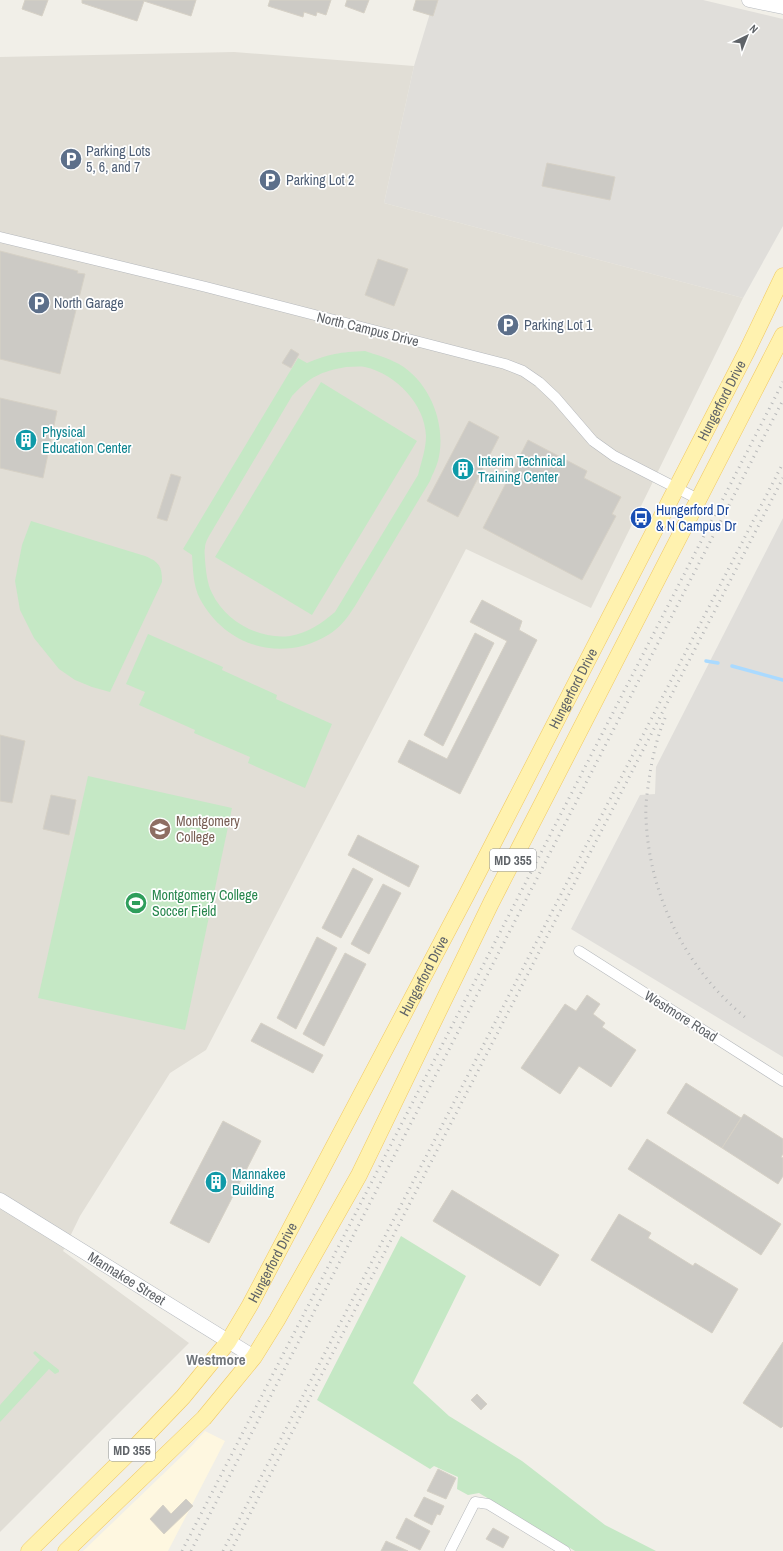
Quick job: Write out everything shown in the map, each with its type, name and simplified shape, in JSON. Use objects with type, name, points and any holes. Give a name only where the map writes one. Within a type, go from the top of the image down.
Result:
[{"type":"main road","name":"Hungerford Drive","points":[[29,1551],[162,1420],[188,1392],[228,1342],[250,1305],[466,896],[747,351],[783,276]]},
{"type":"main road","name":"Hungerford Drive","points":[[66,1551],[204,1418],[254,1357],[277,1320],[359,1175],[489,907],[783,335]]},
{"type":"main road","points":[[466,896],[489,907]]},
{"type":"street","points":[[749,0],[783,7]]},
{"type":"street","name":"North Campus Drive","points":[[0,237],[206,287],[505,364],[522,371],[539,382],[556,398],[589,436],[614,456],[698,499]]},
{"type":"street","name":"Westmore Road","points":[[579,951],[783,1081]]},
{"type":"street","name":"Mannakee Street","points":[[0,1200],[254,1357]]},
{"type":"street","points":[[450,1551],[475,1502],[488,1504],[566,1551]]},
{"type":"shaded area","points":[[434,0],[703,0],[783,19],[783,226],[743,298],[384,203],[414,66]]},
{"type":"shaded area","name":"Montgomery College","points":[[234,52],[414,66],[384,203],[743,298],[591,608],[466,549],[206,1050],[170,1073],[80,1216],[63,1251],[189,1343],[0,1532],[0,57]]},
{"type":"shaded area","points":[[783,518],[783,1057],[571,929],[640,795],[655,794],[656,767]]},
{"type":"shaded area","points":[[205,1431],[225,1441],[168,1551],[83,1551],[186,1452]]},
{"type":"green space","points":[[365,351],[399,364],[420,382],[428,394],[434,406],[440,434],[440,448],[437,464],[430,481],[355,606],[340,626],[328,635],[310,643],[292,648],[274,649],[256,646],[240,639],[224,629],[211,615],[200,599],[196,589],[192,555],[183,549],[298,358],[307,363],[322,357]],"holes":[[[346,367],[365,367],[387,376],[398,383],[414,402],[424,424],[426,436],[418,475],[335,612],[314,627],[297,635],[278,636],[255,632],[234,620],[225,612],[212,593],[206,568],[206,541],[292,396],[316,376]]]},
{"type":"green space","points":[[321,382],[417,441],[312,615],[215,557]]},
{"type":"green space","points":[[31,521],[145,556],[154,560],[159,565],[162,582],[110,692],[75,680],[59,669],[34,638],[20,610],[15,581],[22,545]]},
{"type":"green space","points":[[148,634],[223,667],[222,670],[277,695],[276,699],[332,724],[305,788],[248,763],[250,757],[194,733],[195,730],[139,705],[145,692],[126,684]]},
{"type":"green space","name":"Montgomery College Soccer Field","points":[[88,776],[232,808],[185,1030],[38,998]]},
{"type":"green space","points":[[401,1236],[466,1276],[413,1383],[449,1416],[522,1461],[605,1525],[656,1551],[575,1551],[479,1493],[468,1495],[457,1489],[458,1477],[434,1466],[430,1469],[317,1400]]},
{"type":"green space","points":[[35,1351],[59,1370],[59,1372],[55,1374],[49,1369],[0,1422],[0,1405],[40,1360],[33,1353]]},
{"type":"building","points":[[25,0],[48,0],[42,16],[22,9]]},
{"type":"building","points":[[82,0],[196,0],[191,16],[144,1],[137,21],[82,3]]},
{"type":"building","points":[[270,0],[331,0],[326,15],[317,12],[316,16],[304,12],[303,17],[268,6]]},
{"type":"building","points":[[347,0],[369,0],[364,13],[345,6]]},
{"type":"building","points":[[416,0],[438,0],[433,16],[413,10]]},
{"type":"building","points":[[547,163],[615,177],[610,200],[542,186]]},
{"type":"building","name":"North Garage","points":[[0,251],[85,274],[60,374],[0,359]]},
{"type":"building","points":[[378,259],[408,269],[394,306],[365,295]]},
{"type":"building","points":[[291,349],[299,354],[291,368],[282,363]]},
{"type":"building","name":"Physical Education Center","points":[[0,398],[57,411],[43,478],[0,468]]},
{"type":"building","name":"Interim Technical Training Center","points":[[469,421],[499,437],[458,517],[427,501]]},
{"type":"building","points":[[528,440],[587,471],[584,478],[621,497],[612,514],[616,516],[582,580],[483,528]]},
{"type":"building","points":[[171,474],[181,477],[167,521],[157,518]]},
{"type":"building","points":[[482,600],[522,621],[519,630],[537,640],[460,794],[398,762],[409,740],[447,759],[507,641],[470,622]]},
{"type":"building","points":[[475,633],[494,643],[443,746],[424,735]]},
{"type":"building","points":[[0,735],[25,741],[12,803],[0,801]]},
{"type":"building","points":[[51,795],[76,800],[69,835],[43,829]]},
{"type":"building","points":[[358,835],[419,866],[409,887],[348,855]]},
{"type":"building","points":[[353,868],[373,879],[341,938],[322,928]]},
{"type":"building","points":[[383,884],[401,893],[369,954],[351,944]]},
{"type":"building","points":[[317,937],[337,948],[296,1029],[277,1018]]},
{"type":"building","points":[[345,953],[366,964],[324,1046],[303,1034]]},
{"type":"building","points":[[587,995],[600,1004],[593,1014],[605,1023],[602,1027],[636,1050],[611,1087],[579,1066],[560,1094],[521,1068],[565,1004],[576,1011]]},
{"type":"building","points":[[261,1023],[323,1055],[313,1073],[251,1041]]},
{"type":"building","points":[[686,1083],[741,1118],[722,1148],[667,1113]]},
{"type":"building","points":[[744,1114],[783,1139],[783,1154],[781,1157],[783,1158],[783,1176],[778,1184],[722,1148]]},
{"type":"building","name":"Mannakee Building","points":[[223,1121],[261,1141],[209,1243],[170,1223]]},
{"type":"building","points":[[647,1139],[781,1224],[761,1255],[628,1169]]},
{"type":"building","points":[[452,1190],[559,1255],[540,1286],[433,1221]]},
{"type":"building","points":[[619,1214],[651,1233],[648,1238],[693,1266],[695,1263],[738,1289],[712,1333],[591,1260]]},
{"type":"building","points":[[783,1342],[783,1426],[781,1428],[743,1403]]},
{"type":"building","points":[[477,1394],[487,1404],[481,1410],[471,1400]]},
{"type":"building","points":[[438,1469],[456,1478],[446,1499],[427,1491]]},
{"type":"building","points":[[424,1497],[444,1506],[440,1515],[437,1514],[432,1525],[414,1516]]},
{"type":"building","points":[[186,1499],[193,1506],[164,1534],[150,1519],[163,1505],[171,1514]]},
{"type":"building","points":[[406,1518],[430,1531],[420,1550],[396,1538]]},
{"type":"building","points":[[493,1528],[509,1537],[503,1548],[486,1539]]},
{"type":"building","points":[[386,1541],[408,1551],[381,1551]]},
{"type":"waterway","points":[[706,661],[718,663]]},
{"type":"waterway","points":[[732,666],[783,680]]},
{"type":"railway","points":[[182,1551],[783,382]]},
{"type":"railway","points":[[191,1551],[783,400]]},
{"type":"railway","points":[[223,1551],[783,463]]},
{"type":"railway","points":[[231,1551],[783,478]]},
{"type":"railway","points":[[665,718],[653,759],[646,801],[649,847],[654,875],[663,903],[689,954],[705,977],[725,999],[746,1018]]},
{"type":"place","name":"Parking Lots 5, 6, and 7","points":[[71,159]]},
{"type":"place","name":"Parking Lot 2","points":[[270,180]]},
{"type":"place","name":"North Garage","points":[[39,303]]},
{"type":"place","name":"Parking Lot 1","points":[[508,325]]},
{"type":"place","name":"Physical Education Center","points":[[26,440]]},
{"type":"place","name":"Interim Technical Training Center","points":[[463,469]]},
{"type":"place","name":"Hungerford Dr & N Campus Dr","points":[[641,518]]},
{"type":"place","name":"Montgomery College","points":[[160,829]]},
{"type":"place","name":"Montgomery College Soccer Field","points":[[136,903]]},
{"type":"place","name":"Mannakee Building","points":[[216,1182]]},
{"type":"district","name":"Westmore","points":[[216,1359]]}]
